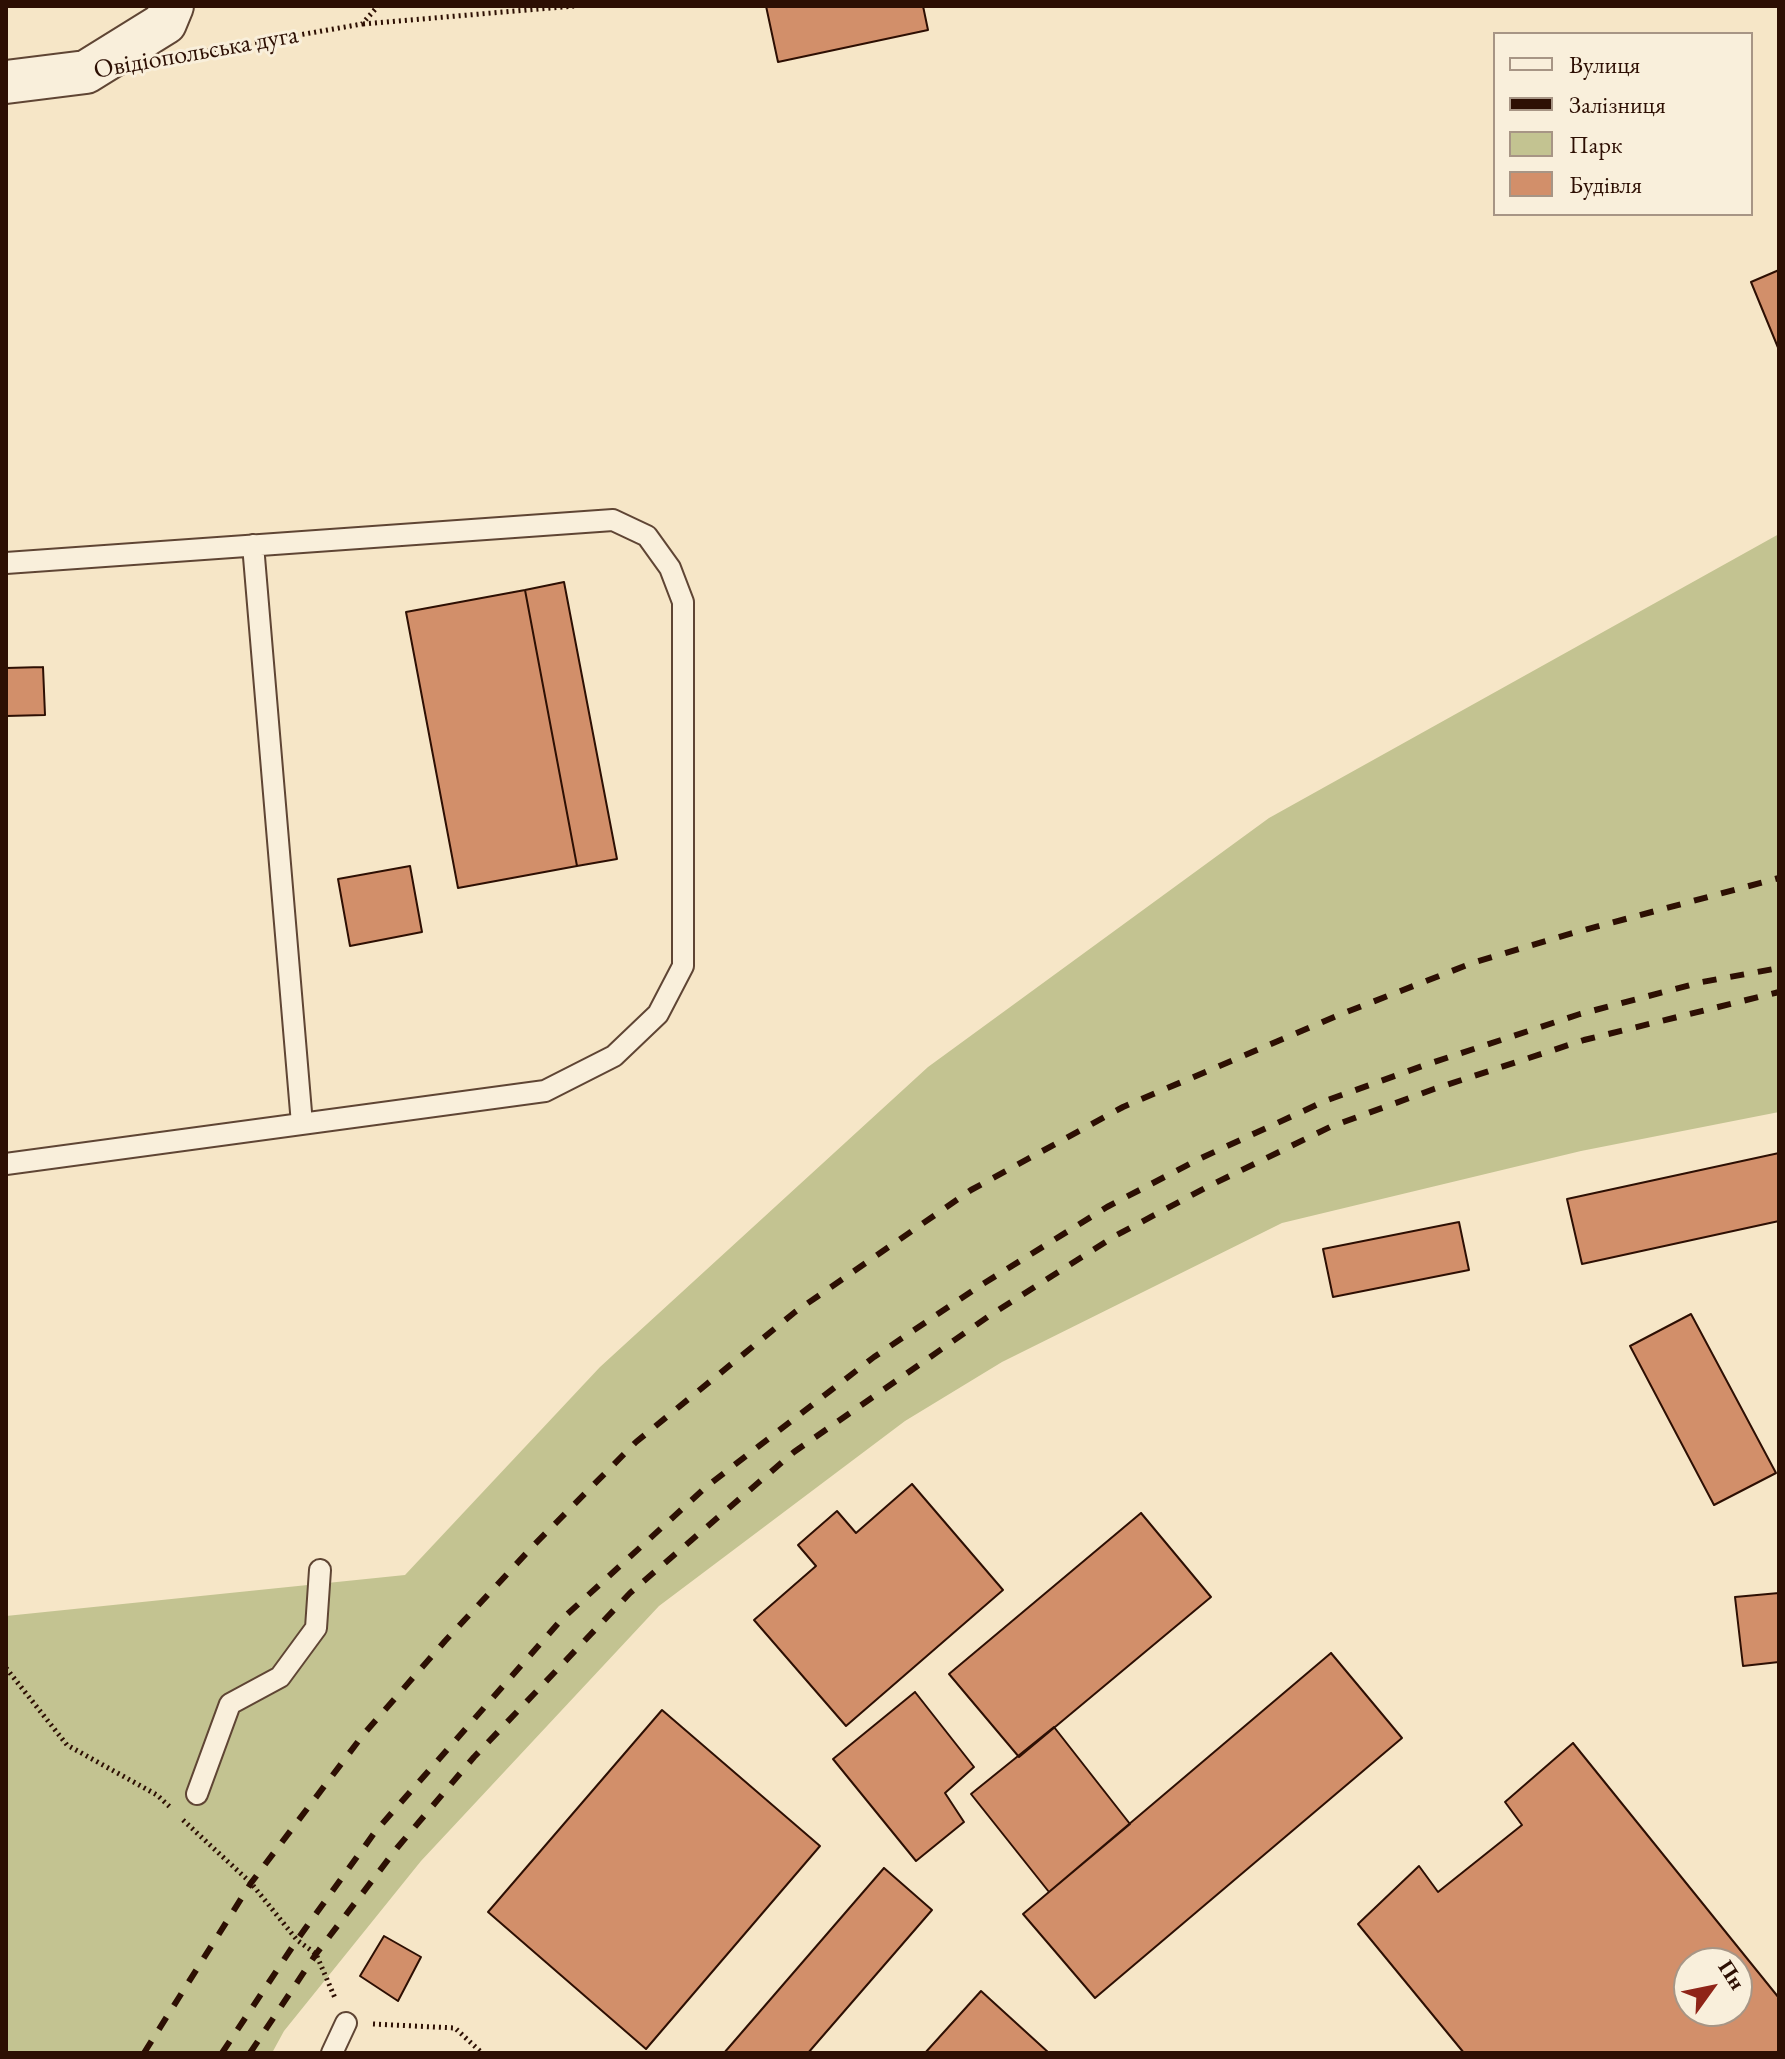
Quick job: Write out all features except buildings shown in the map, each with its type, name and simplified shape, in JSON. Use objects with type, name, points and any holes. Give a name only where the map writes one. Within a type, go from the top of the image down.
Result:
[{"type":"street","name":"Овідіопольська дуга","points":[[6,82],[86,72],[165,23],[172,6]]},
{"type":"lane","points":[[6,563],[613,520],[647,536],[670,568],[683,602],[683,966],[658,1014],[614,1056],[545,1091],[6,1164]]},
{"type":"lane","points":[[253,545],[302,1124]]},
{"type":"lane","points":[[197,1794],[230,1704],[280,1677],[316,1628],[320,1570]]},
{"type":"lane","points":[[332,2053],[346,2023]]},
{"type":"path","points":[[362,24],[378,6]]},
{"type":"path","name":"Овідіопольська дуга","points":[[178,56],[362,24],[574,6]]},
{"type":"path","points":[[6,1668],[67,1745],[157,1795],[251,1883],[297,1940],[316,1954],[346,2023],[455,2028],[482,2053]]},
{"type":"green space","points":[[1779,534],[1779,1112],[1581,1151],[1282,1223],[1002,1362],[905,1421],[659,1606],[421,1861],[284,2031],[272,2053],[6,2053],[6,1616],[405,1575],[600,1367],[928,1067],[1269,818]]},
{"type":"railway","points":[[144,2053],[251,1883],[363,1735],[445,1641],[636,1442],[795,1312],[971,1190],[1123,1107],[1339,1015],[1475,962],[1779,878]]},
{"type":"railway","points":[[222,2053],[297,1940],[375,1832],[561,1620],[706,1487],[874,1357],[978,1287],[1107,1207],[1199,1159],[1325,1101],[1580,1014],[1702,982],[1779,968]]},
{"type":"railway","points":[[250,2053],[316,1954],[397,1848],[474,1757],[630,1593],[794,1452],[989,1316],[1115,1236],[1330,1127],[1584,1040],[1779,992]]}]
